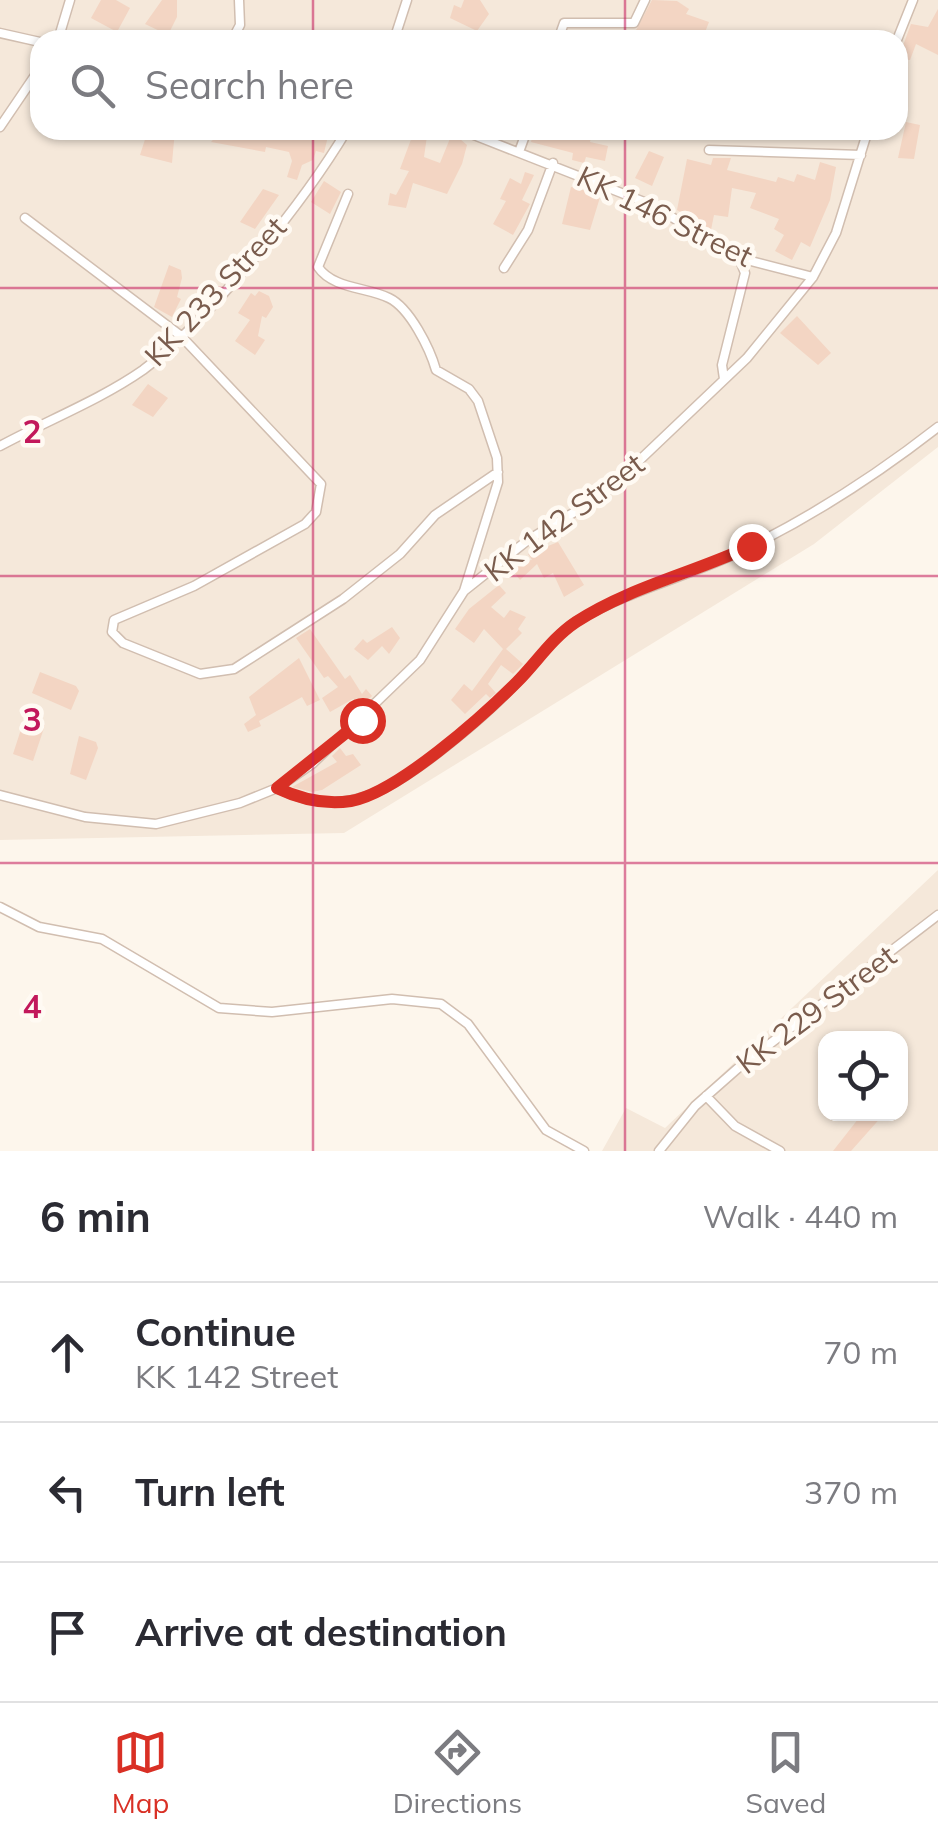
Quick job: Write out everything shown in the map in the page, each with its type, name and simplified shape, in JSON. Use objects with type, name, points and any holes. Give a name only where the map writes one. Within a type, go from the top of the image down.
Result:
[{"type":"street","points":[[61,30],[70,0]]},
{"type":"street","points":[[237,30],[238,0]]},
{"type":"street","points":[[397,30],[406,0]]},
{"type":"street","points":[[562,30],[564,23],[634,24],[645,0]]},
{"type":"street","points":[[901,30],[913,0]]},
{"type":"street","points":[[0,33],[30,40]]},
{"type":"street","points":[[0,127],[30,83]]},
{"type":"street","name":"KK 233 Street","points":[[0,446],[142,370],[180,336],[241,272],[325,167],[341,140]]},
{"type":"street","name":"KK 146 Street","points":[[488,140],[553,162],[652,205],[740,258],[814,277]]},
{"type":"street","points":[[519,152],[523,140]]},
{"type":"street","name":"KK 142 Street","points":[[0,795],[85,817],[156,824],[199,816],[277,788],[340,740],[410,672],[464,592],[528,540],[603,495],[679,427],[747,358],[814,277],[836,233],[865,140]]},
{"type":"street","points":[[709,150],[860,155]]},
{"type":"street","points":[[504,268],[528,230],[553,162]]},
{"type":"street","points":[[348,194],[318,266],[331,279],[397,304],[432,354],[436,370],[469,390],[478,401],[498,458],[498,472],[464,592]]},
{"type":"street","points":[[25,218],[180,336],[321,484],[316,512],[305,524],[194,586],[114,620],[115,636],[170,664],[200,674],[218,674],[276,646],[400,554],[453,500],[498,472]]},
{"type":"street","points":[[724,379],[722,365],[745,273],[740,258]]},
{"type":"street","points":[[277,788],[295,797],[336,802],[377,792],[479,719],[556,637],[578,620],[654,584],[739,552],[820,510],[938,427]]},
{"type":"street","points":[[0,907],[39,927],[102,939],[219,1008],[272,1012],[392,998],[440,1004],[468,1024],[546,1130],[584,1151]]},
{"type":"street","name":"KK 229 Street","points":[[659,1151],[706,1096],[938,916]]},
{"type":"street","points":[[706,1096],[735,1126],[780,1151]]},
{"type":"shaded area","points":[[0,0],[938,0],[938,447],[814,544],[344,833],[0,840]]},
{"type":"shaded area","points":[[938,870],[938,1151],[602,1151],[626,1108],[665,1128]]},
{"type":"building","points":[[101,0],[116,0],[130,8],[118,30],[91,18]]},
{"type":"building","points":[[162,0],[177,0],[177,17],[170,30],[145,24]]},
{"type":"building","points":[[464,0],[480,0],[489,14],[475,30],[450,18],[454,5],[461,8]]},
{"type":"building","points":[[652,0],[677,1],[689,9],[686,14],[709,22],[706,30],[636,30]]},
{"type":"building","points":[[938,9],[938,55],[916,44],[908,60],[911,24],[928,27]]},
{"type":"building","points":[[908,122],[920,125],[914,159],[898,158],[902,140],[908,140]]},
{"type":"building","points":[[145,140],[174,140],[172,163],[140,155]]},
{"type":"building","points":[[327,140],[324,153],[316,151],[313,160],[302,165],[297,180],[287,177],[292,161],[289,152],[266,147],[265,152],[211,142]]},
{"type":"building","points":[[411,140],[426,140],[424,157],[440,163],[449,140],[461,140],[467,145],[447,194],[413,183],[406,208],[388,205],[390,193],[396,195],[409,171],[400,169]]},
{"type":"building","points":[[590,140],[608,146],[605,161],[586,157],[584,163],[572,160],[573,153],[531,142]]},
{"type":"building","points":[[649,151],[664,157],[652,186],[635,178]]},
{"type":"building","points":[[713,158],[731,158],[727,170],[776,182],[778,177],[794,182],[797,174],[815,180],[820,162],[836,167],[830,200],[810,247],[801,242],[792,260],[775,251],[784,235],[774,229],[779,219],[750,208],[756,193],[732,188],[728,217],[714,215],[711,230],[677,210],[687,159],[711,165]]},
{"type":"building","points":[[525,172],[534,175],[522,200],[530,204],[513,235],[493,224],[506,201],[500,199],[510,178],[521,184]]},
{"type":"building","points":[[324,181],[341,192],[330,214],[311,202]]},
{"type":"building","points":[[571,187],[601,194],[590,230],[562,224]]},
{"type":"building","points":[[263,189],[279,195],[255,229],[240,222]]},
{"type":"building","points":[[169,265],[181,270],[182,278],[177,297],[181,299],[172,317],[154,307]]},
{"type":"building","points":[[259,291],[269,296],[273,307],[266,318],[262,316],[258,336],[265,340],[255,355],[235,341],[250,320],[238,313],[251,293],[255,296]]},
{"type":"building","points":[[797,316],[831,353],[818,365],[780,333]]},
{"type":"building","points":[[148,384],[168,398],[153,417],[132,405]]},
{"type":"building","points":[[558,542],[584,585],[564,597],[553,573],[544,578],[537,564],[520,580],[511,568],[520,561],[532,560],[528,554]]},
{"type":"building","points":[[499,585],[506,593],[491,607],[504,618],[510,610],[526,617],[518,629],[522,633],[506,649],[523,664],[513,674],[501,665],[488,684],[496,693],[490,698],[486,694],[465,714],[451,700],[464,684],[472,691],[503,649],[484,629],[474,643],[455,629],[469,609]]},
{"type":"building","points":[[392,627],[400,638],[389,654],[382,646],[368,660],[354,649],[363,639],[367,643]]},
{"type":"building","points":[[310,629],[345,679],[350,675],[362,694],[366,689],[372,696],[361,707],[353,699],[330,712],[322,698],[338,687],[328,676],[324,678],[296,638]]},
{"type":"building","points":[[299,658],[320,700],[307,706],[302,697],[259,721],[261,726],[248,732],[244,724],[256,715],[249,697]]},
{"type":"building","points":[[40,672],[76,686],[79,691],[71,710],[32,693]]},
{"type":"building","points":[[25,717],[45,725],[33,761],[13,754]]},
{"type":"building","points":[[79,736],[96,742],[98,748],[86,780],[70,774]]},
{"type":"building","points":[[340,748],[346,756],[353,754],[361,765],[322,790],[292,787],[337,762],[332,756]]},
{"type":"building","points":[[857,1121],[878,1121],[851,1151],[833,1151]]},
{"type":"route","points":[[362,720],[312,764],[277,788],[295,797],[336,802],[377,792],[479,719],[520,680],[556,637],[578,620],[654,584],[751,546]]}]
